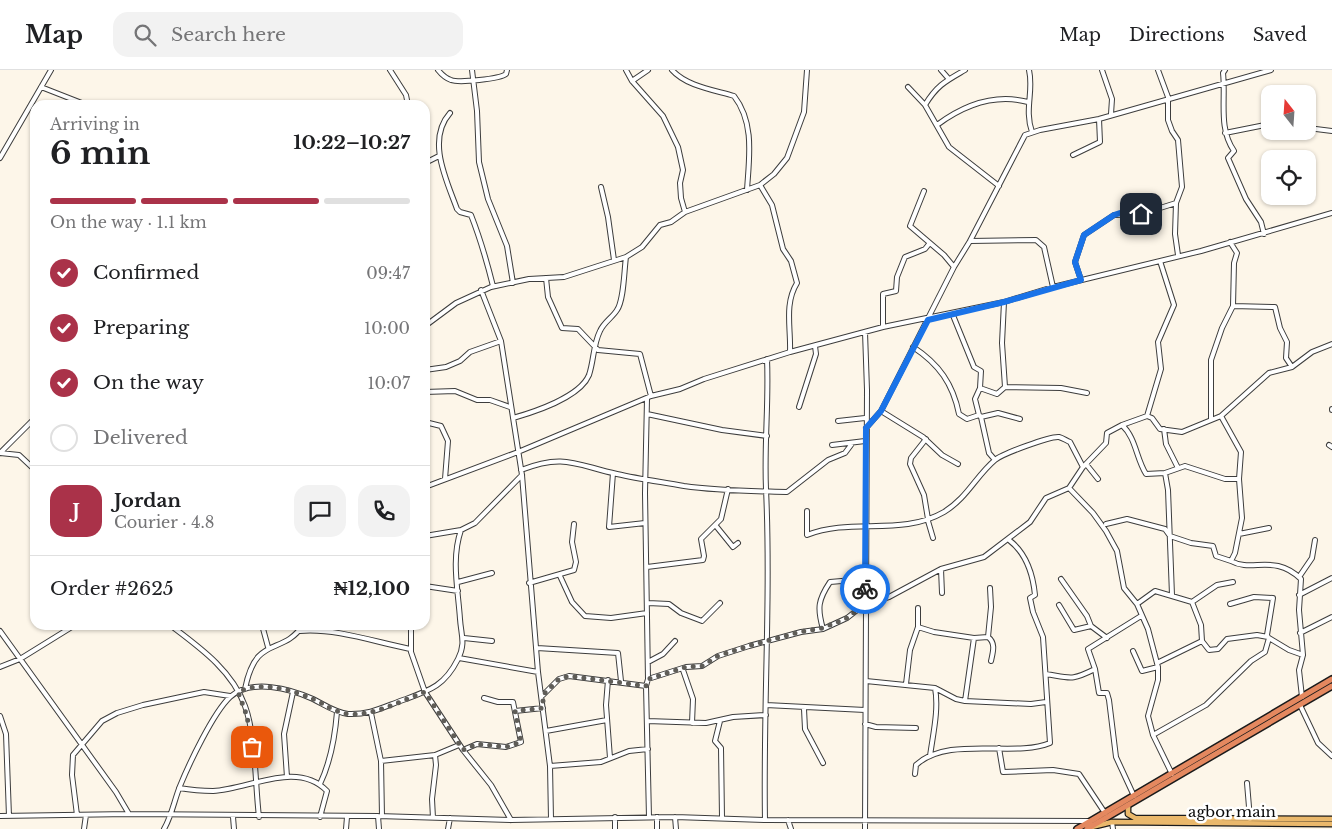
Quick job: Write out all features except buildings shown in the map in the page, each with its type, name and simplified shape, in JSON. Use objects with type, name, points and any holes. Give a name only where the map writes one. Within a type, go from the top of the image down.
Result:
[{"type":"highway","points":[[1077,829],[1332,680]]},
{"type":"highway","points":[[1088,829],[1332,686]]},
{"type":"main road","points":[[1128,805],[1128,814],[1134,821]]},
{"type":"main road","name":"agbor main","points":[[1134,821],[1154,818],[1332,819]]},
{"type":"main road","points":[[1088,829],[1112,822],[1134,821]]},
{"type":"main road","name":"agbor main","points":[[1134,821],[1154,827],[1267,823],[1332,824]]},
{"type":"street","points":[[34,100],[51,70]]},
{"type":"street","points":[[390,70],[406,95],[407,100]]},
{"type":"street","points":[[438,70],[442,76],[460,82],[472,79],[498,78],[506,74],[507,70]]},
{"type":"street","points":[[472,70],[477,111],[479,162],[488,199],[507,246],[513,283]]},
{"type":"street","points":[[626,70],[632,81],[663,116],[678,147],[683,170],[680,183],[681,198],[686,212]]},
{"type":"street","points":[[632,81],[648,70]]},
{"type":"street","points":[[672,70],[677,76],[688,82],[734,96],[739,102],[750,136],[747,190]]},
{"type":"street","points":[[430,322],[456,303],[493,286],[564,277],[626,257],[642,247],[660,225],[671,222],[686,212],[760,185],[774,174],[787,158],[804,112],[807,70]]},
{"type":"street","points":[[941,70],[948,78]]},
{"type":"street","points":[[925,106],[934,90],[948,78],[966,70]]},
{"type":"street","points":[[1029,70],[1031,77],[1028,120],[1032,132]]},
{"type":"street","points":[[1102,70],[1112,99],[1111,114]]},
{"type":"street","points":[[1158,70],[1168,97],[1168,120],[1178,140],[1182,187],[1176,203],[1175,234],[1178,255]]},
{"type":"street","points":[[1225,70],[1223,73],[1222,100],[1225,133],[1227,142],[1234,151],[1228,158],[1231,168],[1260,222],[1264,234]]},
{"type":"street","points":[[866,428],[881,411],[1022,139],[1032,132],[1099,119],[1168,97],[1224,84],[1271,70]]},
{"type":"street","points":[[42,86],[75,100]]},
{"type":"street","points":[[908,87],[925,106],[949,147],[957,155],[972,163],[999,186]]},
{"type":"street","points":[[937,125],[963,107],[995,99],[1011,98],[1028,102]]},
{"type":"street","points":[[0,158],[30,107]]},
{"type":"street","points":[[450,113],[446,118],[441,133],[440,156],[457,209],[460,212],[471,215],[481,248],[488,261],[493,286]]},
{"type":"street","points":[[1073,155],[1100,142],[1099,119]]},
{"type":"street","points":[[1225,133],[1261,126]]},
{"type":"street","points":[[1316,129],[1332,131]]},
{"type":"street","points":[[430,161],[440,156]]},
{"type":"street","points":[[760,185],[772,205],[783,249],[791,261],[797,283],[790,299],[788,314],[790,352]]},
{"type":"street","points":[[601,186],[608,217],[614,260]]},
{"type":"street","points":[[924,192],[910,226],[944,255],[954,267]]},
{"type":"street","points":[[1081,280],[1075,262],[1084,235],[1114,215],[1120,213],[1141,214],[1176,203]]},
{"type":"street","points":[[430,485],[518,452],[649,398],[790,352],[883,327],[928,320],[1004,302],[1053,287],[1264,234],[1332,213]]},
{"type":"street","points":[[970,241],[1036,240],[1040,242],[1044,247],[1053,287]]},
{"type":"street","points":[[1211,420],[1211,360],[1222,328],[1233,306],[1234,262],[1237,253],[1230,242]]},
{"type":"street","points":[[883,327],[883,294],[896,291],[897,277],[905,257],[925,249],[929,244]]},
{"type":"street","points":[[513,418],[544,409],[579,388],[588,375],[594,344],[603,325],[616,312],[621,302],[626,257]]},
{"type":"street","points":[[1147,416],[1160,369],[1158,342],[1174,304],[1160,261]]},
{"type":"street","points":[[546,278],[548,297],[562,328],[578,329],[598,350],[640,354],[649,398],[646,478],[648,603],[648,679],[646,686],[649,817]]},
{"type":"street","points":[[481,290],[500,341],[521,473],[529,583],[550,766],[551,819]]},
{"type":"street","points":[[1004,302],[1002,343],[1005,387]]},
{"type":"street","points":[[1233,306],[1274,307],[1280,328],[1288,342],[1286,358],[1292,367]]},
{"type":"street","points":[[952,313],[974,367],[981,371],[980,388],[975,399],[989,453],[995,460]]},
{"type":"street","points":[[865,332],[867,527],[865,579],[865,829]]},
{"type":"street","points":[[430,369],[446,367],[460,361],[470,352],[500,341]]},
{"type":"street","points":[[1147,416],[1164,429],[1182,432],[1221,416],[1270,373],[1292,367],[1312,352],[1332,344]]},
{"type":"street","points":[[800,407],[816,354],[815,346]]},
{"type":"street","points":[[913,347],[930,359],[947,381],[955,394],[959,414],[967,419],[998,413],[1020,419]]},
{"type":"street","points":[[765,820],[769,555],[766,489],[767,359]]},
{"type":"street","points":[[980,388],[997,394],[1005,387],[1060,388],[1088,393]]},
{"type":"street","points":[[430,392],[456,391],[477,400],[490,400],[510,407]]},
{"type":"street","points":[[881,411],[926,439],[942,455],[958,464]]},
{"type":"street","points":[[647,414],[722,430],[767,436]]},
{"type":"street","points":[[648,679],[692,666],[702,666],[718,656],[768,641],[823,628],[847,618],[865,604],[889,597],[941,569],[984,557],[1009,540],[1030,522],[1046,498],[1069,488],[1084,465],[1106,443],[1107,433],[1147,416]]},
{"type":"street","points":[[1221,416],[1241,452],[1239,479],[1242,518],[1240,534],[1231,561]]},
{"type":"street","points":[[838,421],[865,418]]},
{"type":"street","points":[[0,453],[30,423]]},
{"type":"street","points":[[430,423],[441,426],[448,442],[444,479]]},
{"type":"street","points":[[1122,425],[1130,434],[1140,466],[1146,474],[1164,473],[1185,466],[1225,479],[1239,479]]},
{"type":"street","points":[[1164,429],[1166,444],[1178,468]]},
{"type":"street","points":[[807,511],[808,535],[828,528],[893,526],[928,520],[945,511],[968,493],[995,460],[1016,450],[1059,437],[1070,442],[1084,465],[1098,479]]},
{"type":"street","points":[[926,439],[911,458],[910,464],[924,495],[933,538]]},
{"type":"street","points":[[832,445],[865,441]]},
{"type":"street","points":[[430,535],[461,530],[475,524],[521,473],[542,463],[566,461],[613,473],[688,486],[748,492],[766,489],[787,492],[793,489],[802,478],[809,476],[828,460],[841,455],[851,444]]},
{"type":"street","points":[[0,453],[19,455],[30,465]]},
{"type":"street","points":[[613,473],[609,528],[646,523]]},
{"type":"street","points":[[1164,473],[1168,490],[1172,595]]},
{"type":"street","points":[[1069,488],[1093,513],[1106,531],[1117,551],[1124,588],[1137,604],[1148,629],[1158,665],[1158,680],[1148,709],[1153,736],[1172,774]]},
{"type":"street","points":[[647,566],[702,560],[704,556],[701,539],[712,527],[716,526],[723,515],[728,489]]},
{"type":"street","points":[[1106,524],[1127,519],[1165,529],[1170,536],[1191,544],[1212,546],[1216,556],[1240,564],[1262,563],[1283,567],[1299,578]]},
{"type":"street","points":[[529,583],[560,576],[574,570],[576,562],[572,542],[574,524]]},
{"type":"street","points":[[716,526],[733,547],[738,543]]},
{"type":"street","points":[[1240,534],[1269,528]]},
{"type":"street","points":[[164,829],[171,816],[179,788],[205,734],[230,696],[245,689],[268,687],[293,692],[337,712],[371,713],[425,692],[446,680],[459,658],[464,638],[461,629],[458,582],[455,575],[456,543],[461,530]]},
{"type":"street","points":[[915,774],[916,765],[930,756],[965,749],[1050,743],[1043,637],[1033,612],[1030,598],[1035,595],[1034,576],[1014,544],[1009,540]]},
{"type":"street","points":[[1302,697],[1299,670],[1302,655],[1299,578],[1312,558],[1315,540]]},
{"type":"street","points":[[941,569],[942,593]]},
{"type":"street","points":[[458,582],[492,573]]},
{"type":"street","points":[[560,576],[572,602],[585,616],[611,618],[647,613]]},
{"type":"street","points":[[1299,595],[1332,578]]},
{"type":"street","points":[[823,628],[818,610],[823,592],[830,582],[865,579]]},
{"type":"street","points":[[1062,579],[1087,616],[1091,626],[1107,638]]},
{"type":"street","points":[[1192,602],[1217,585],[1233,582]]},
{"type":"street","points":[[430,587],[458,591]]},
{"type":"street","points":[[988,637],[991,608],[990,588]]},
{"type":"street","points":[[1137,604],[1155,591],[1192,602]]},
{"type":"street","points":[[1153,736],[1206,705],[1251,661],[1265,652],[1273,598],[1254,597],[1230,604]]},
{"type":"street","points":[[1192,602],[1201,626],[1202,641],[1209,650],[1218,649],[1227,639],[1268,637],[1289,650],[1302,655]]},
{"type":"street","points":[[648,603],[669,604],[680,613],[702,621],[720,603]]},
{"type":"street","points":[[1059,606],[1074,630],[1091,626]]},
{"type":"street","points":[[906,684],[910,650],[918,627],[918,608]]},
{"type":"street","points":[[1134,796],[1116,757],[1110,700],[1107,693],[1099,693],[1095,669],[1088,648],[1141,616]]},
{"type":"street","points":[[1300,632],[1332,617]]},
{"type":"street","points":[[918,627],[934,632],[974,638],[988,637],[992,640],[994,649],[991,661]]},
{"type":"street","points":[[0,667],[20,660],[67,630]]},
{"type":"street","points":[[176,630],[221,667],[238,692],[247,716],[256,782],[258,816]]},
{"type":"street","points":[[263,630],[268,647]]},
{"type":"street","points":[[245,689],[253,661],[268,647],[290,638],[300,631],[313,630],[338,633],[410,649]]},
{"type":"street","points":[[411,630],[410,649],[416,672],[425,692],[459,745],[491,785],[511,820]]},
{"type":"street","points":[[0,631],[116,792],[129,814]]},
{"type":"street","points":[[464,638],[492,641]]},
{"type":"street","points":[[965,701],[974,638]]},
{"type":"street","points":[[648,662],[663,654],[675,641]]},
{"type":"street","points":[[1133,651],[1142,671],[1158,665],[1202,641]]},
{"type":"street","points":[[537,648],[618,653],[621,681]]},
{"type":"street","points":[[459,658],[538,672]]},
{"type":"street","points":[[1046,674],[1068,679],[1076,678],[1095,669]]},
{"type":"street","points":[[683,670],[693,699],[692,723]]},
{"type":"street","points":[[543,695],[559,679],[569,676],[621,681],[646,686]]},
{"type":"street","points":[[608,680],[607,720],[610,758]]},
{"type":"street","points":[[866,680],[934,688],[965,701],[1031,704],[1046,702]]},
{"type":"street","points":[[930,756],[936,696],[934,688]]},
{"type":"street","points":[[77,814],[72,775],[72,755],[96,725],[117,713],[204,692],[230,696]]},
{"type":"street","points":[[287,777],[284,734],[293,692]]},
{"type":"street","points":[[936,696],[943,693]]},
{"type":"street","points":[[463,750],[477,744],[506,747],[521,742],[513,702],[498,702],[484,698]]},
{"type":"street","points":[[1300,704],[1318,743],[1332,756]]},
{"type":"street","points":[[766,705],[865,710]]},
{"type":"street","points":[[515,711],[543,708]]},
{"type":"street","points":[[804,708],[805,729],[823,763]]},
{"type":"street","points":[[320,784],[327,769],[335,736],[337,712]]},
{"type":"street","points":[[371,713],[381,761],[379,829]]},
{"type":"street","points":[[647,721],[692,723],[720,721],[733,717],[766,715]]},
{"type":"street","points":[[0,716],[7,741],[9,816]]},
{"type":"street","points":[[546,731],[607,720]]},
{"type":"street","points":[[720,721],[715,741],[720,748],[722,817]]},
{"type":"street","points":[[865,724],[876,727],[916,728]]},
{"type":"street","points":[[381,761],[435,755],[459,745]]},
{"type":"street","points":[[999,748],[1003,772],[1053,770],[1080,774],[1105,813]]},
{"type":"street","points":[[550,766],[601,762],[629,751],[648,749]]},
{"type":"street","points":[[433,818],[432,799],[435,755]]},
{"type":"street","points":[[179,788],[193,791],[212,791],[287,777],[307,777],[320,784],[327,791],[320,817]]},
{"type":"street","points":[[1247,783],[1250,819]]},
{"type":"street","points":[[0,816],[129,814],[233,817],[380,816],[511,820],[722,817],[765,820],[1092,821]]},
{"type":"street","points":[[84,829],[86,815]]},
{"type":"street","points":[[233,817],[234,829]]},
{"type":"street","points":[[346,829],[348,817]]},
{"type":"street","points":[[657,817],[657,829]]},
{"type":"street","points":[[676,817],[676,829]]},
{"type":"street","points":[[448,829],[450,818]]},
{"type":"street","points":[[615,829],[616,818]]},
{"type":"street","points":[[1154,818],[1154,827]]},
{"type":"street","points":[[788,820],[791,829]]},
{"type":"street","points":[[1112,822],[1113,829]]},
{"type":"street","points":[[1267,823],[1267,829]]},
{"type":"street","points":[[1272,829],[1273,823]]},
{"type":"way so far","points":[[252,747],[247,716],[238,692],[245,689],[268,687],[293,692],[337,712],[349,714],[371,713],[425,692],[442,721],[463,750],[477,744],[506,747],[521,742],[515,711],[543,708],[543,695],[559,679],[569,676],[621,681],[646,686],[648,679],[683,670],[686,667],[702,666],[718,656],[732,653],[748,646],[836,624],[865,604],[865,589]]},
{"type":"route","points":[[865,589],[867,527],[866,428],[881,411],[928,320],[1004,302],[1081,280],[1075,262],[1080,241],[1084,235],[1114,215],[1120,213],[1128,215],[1141,214]]}]
